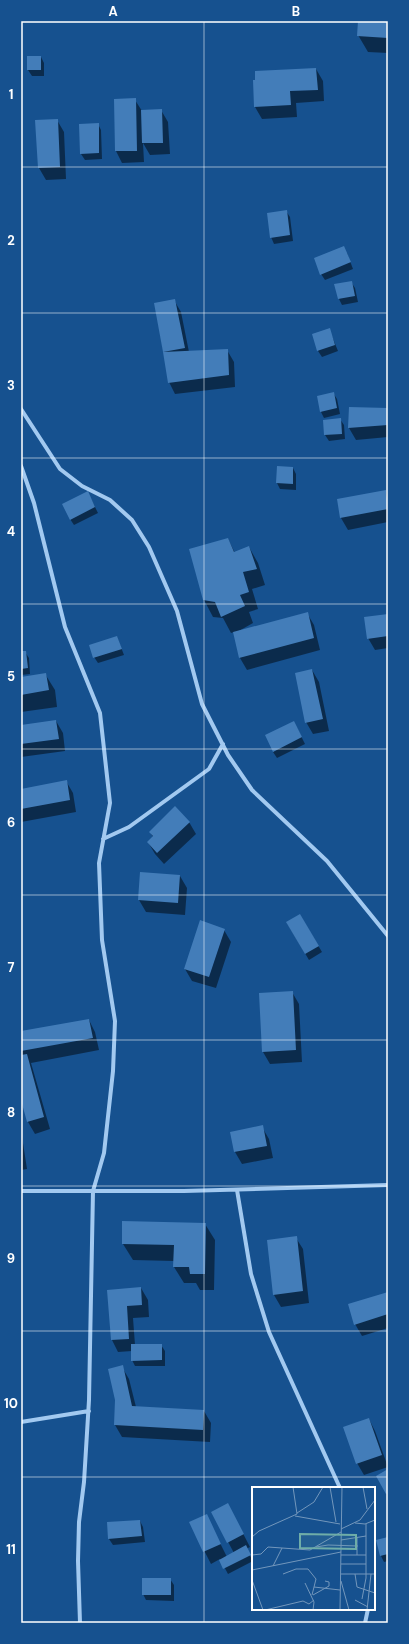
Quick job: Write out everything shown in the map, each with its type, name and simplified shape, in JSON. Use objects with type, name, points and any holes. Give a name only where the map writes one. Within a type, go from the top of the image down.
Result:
[{"type":"street","points":[[21,409],[60,469],[82,486],[110,500],[132,520],[149,547],[177,611],[202,704],[228,755],[252,790],[327,861],[388,936]]},
{"type":"street","points":[[21,466],[34,503],[65,627],[100,713],[110,803],[99,863],[102,940],[115,1020],[113,1071],[104,1153],[93,1191],[89,1411],[84,1482],[79,1522],[78,1561],[80,1623]]},
{"type":"street","points":[[103,839],[129,827],[209,768],[223,744]]},
{"type":"street","points":[[21,1191],[184,1192],[388,1185]]},
{"type":"street","points":[[237,1190],[251,1274],[270,1332],[340,1487]]},
{"type":"street","points":[[21,1422],[89,1411]]},
{"type":"street","points":[[365,1623],[368,1610]]},
{"type":"building","points":[[358,21],[388,21],[388,38],[357,36]]},
{"type":"building","points":[[27,56],[41,56],[41,70],[27,70]]},
{"type":"building","points":[[316,68],[318,90],[290,91],[291,105],[254,107],[253,80],[255,80],[255,71]]},
{"type":"building","points":[[136,98],[137,151],[115,151],[114,99]]},
{"type":"building","points":[[162,109],[163,143],[142,143],[141,110]]},
{"type":"building","points":[[58,119],[60,167],[38,168],[35,120]]},
{"type":"building","points":[[99,123],[99,153],[80,154],[79,124]]},
{"type":"building","points":[[287,210],[290,235],[270,238],[267,213]]},
{"type":"building","points":[[344,246],[351,262],[320,275],[314,258]]},
{"type":"building","points":[[352,281],[355,296],[338,299],[334,284]]},
{"type":"building","points":[[175,299],[185,348],[163,352],[154,303]]},
{"type":"building","points":[[330,328],[335,345],[317,351],[312,334]]},
{"type":"building","points":[[228,349],[229,375],[168,383],[163,352]]},
{"type":"building","points":[[334,392],[337,408],[320,412],[317,396]]},
{"type":"building","points":[[349,407],[388,408],[388,425],[348,428]]},
{"type":"building","points":[[341,418],[342,434],[324,435],[323,420]]},
{"type":"building","points":[[277,466],[293,467],[293,484],[276,483]]},
{"type":"building","points":[[386,490],[388,509],[340,518],[337,499]]},
{"type":"building","points":[[88,491],[95,507],[70,520],[62,504]]},
{"type":"building","points":[[228,538],[234,552],[249,546],[257,569],[243,572],[249,592],[240,595],[245,606],[221,617],[215,602],[203,600],[189,549]]},
{"type":"building","points":[[308,612],[314,638],[239,658],[233,632]]},
{"type":"building","points":[[388,614],[388,636],[367,639],[364,617]]},
{"type":"building","points":[[117,636],[122,649],[93,658],[89,645]]},
{"type":"building","points":[[21,651],[26,651],[28,668],[21,669]]},
{"type":"building","points":[[312,669],[323,719],[305,723],[295,673]]},
{"type":"building","points":[[46,673],[49,690],[21,695],[21,677]]},
{"type":"building","points":[[56,720],[59,739],[21,744],[21,725]]},
{"type":"building","points":[[294,721],[302,737],[273,752],[265,735]]},
{"type":"building","points":[[67,780],[70,800],[21,809],[21,789]]},
{"type":"building","points":[[175,806],[190,822],[157,853],[147,842],[153,836],[149,832]]},
{"type":"building","points":[[140,872],[180,875],[178,903],[138,900]]},
{"type":"building","points":[[300,914],[319,946],[305,954],[286,922]]},
{"type":"building","points":[[200,920],[225,929],[209,977],[184,969]]},
{"type":"building","points":[[293,991],[296,1050],[262,1052],[259,993]]},
{"type":"building","points":[[89,1019],[93,1038],[21,1051],[21,1031]]},
{"type":"building","points":[[27,1054],[44,1117],[27,1122],[21,1100],[21,1055]]},
{"type":"building","points":[[263,1125],[267,1146],[234,1152],[230,1132]]},
{"type":"building","points":[[122,1221],[206,1223],[205,1274],[190,1274],[189,1267],[173,1267],[174,1245],[122,1244]]},
{"type":"building","points":[[297,1236],[303,1291],[273,1295],[267,1240]]},
{"type":"building","points":[[141,1287],[142,1305],[127,1306],[129,1339],[111,1340],[107,1290]]},
{"type":"building","points":[[388,1292],[388,1314],[354,1325],[348,1304]]},
{"type":"building","points":[[131,1344],[162,1344],[162,1360],[131,1361]]},
{"type":"building","points":[[123,1365],[132,1406],[204,1410],[203,1430],[114,1425],[115,1400],[108,1369]]},
{"type":"building","points":[[369,1418],[382,1455],[356,1464],[343,1427]]},
{"type":"building","points":[[388,1469],[388,1493],[386,1494],[376,1476]]},
{"type":"building","points":[[228,1503],[244,1534],[227,1543],[211,1512]]},
{"type":"building","points":[[207,1514],[221,1544],[203,1552],[189,1522]]},
{"type":"building","points":[[140,1520],[142,1536],[108,1539],[107,1522]]},
{"type":"building","points":[[388,1537],[388,1554],[380,1556],[376,1540]]},
{"type":"building","points":[[246,1545],[251,1555],[223,1569],[219,1560]]},
{"type":"building","points":[[142,1578],[171,1578],[171,1595],[142,1595]]}]
